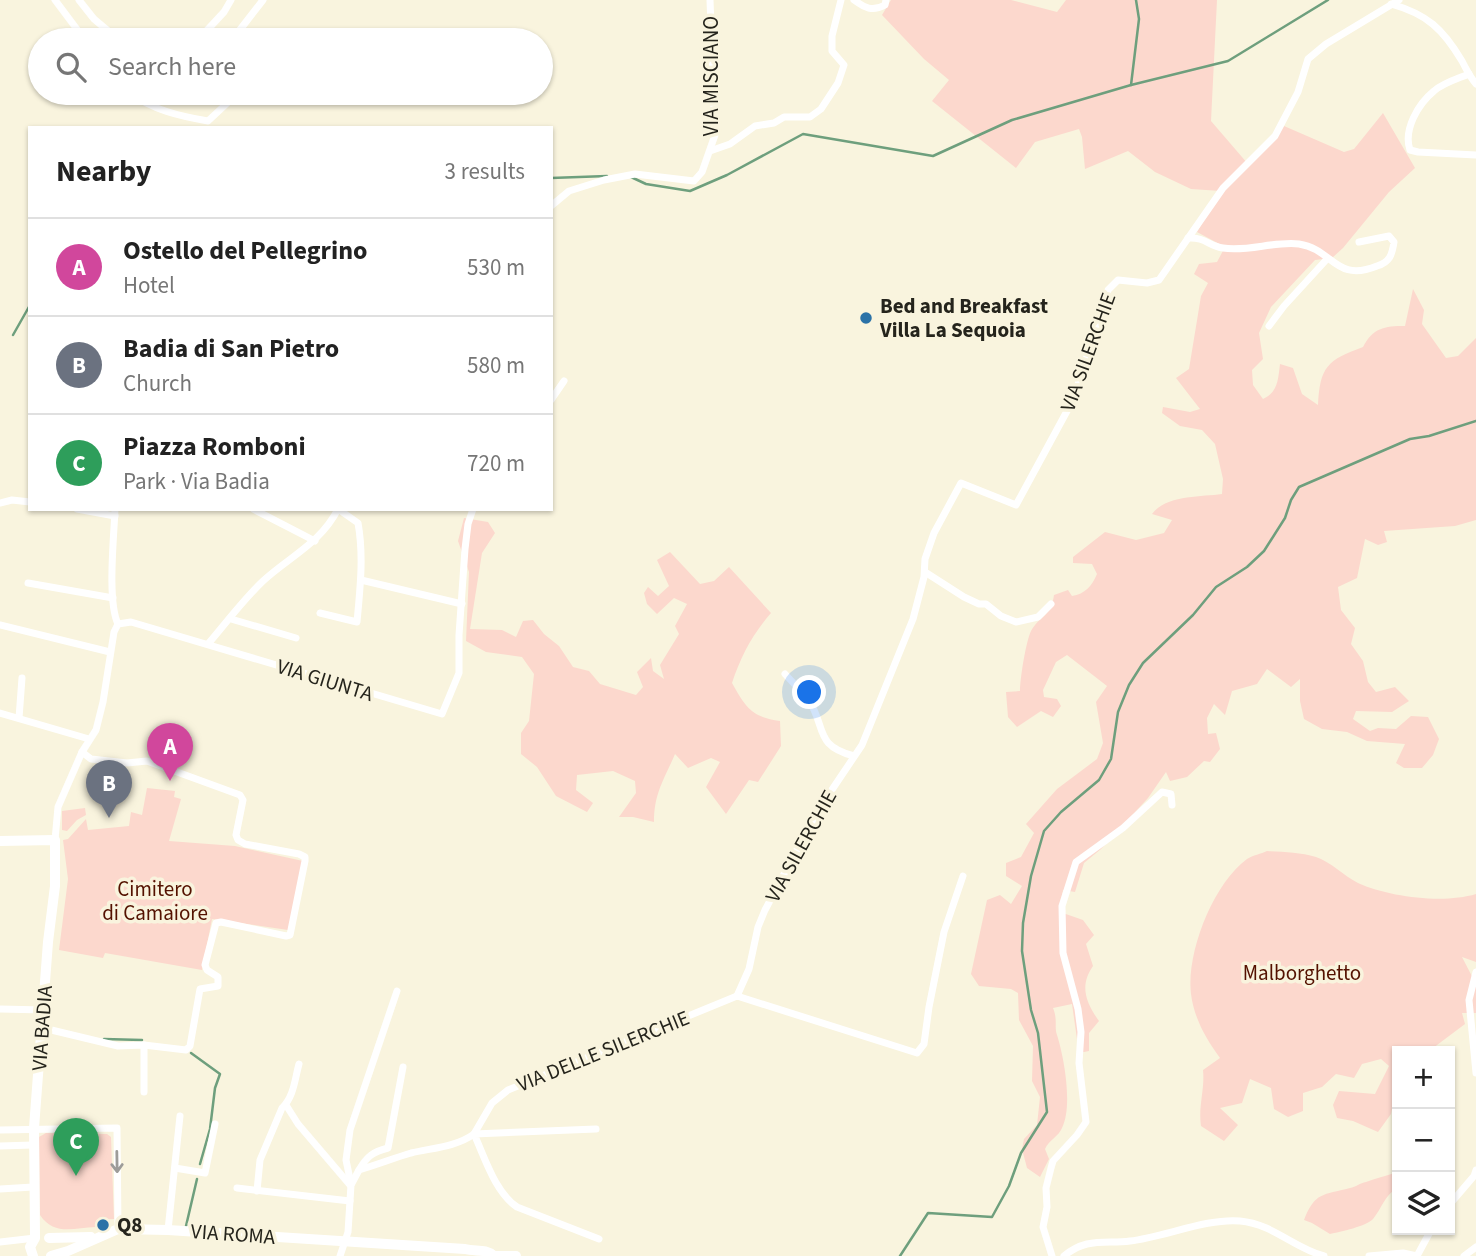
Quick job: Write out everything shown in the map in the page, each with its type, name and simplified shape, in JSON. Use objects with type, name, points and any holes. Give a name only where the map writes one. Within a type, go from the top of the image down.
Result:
[{"type":"street","points":[[55,0],[76,28]]},
{"type":"street","points":[[79,0],[104,28]]},
{"type":"street","points":[[209,28],[231,0]]},
{"type":"street","points":[[241,28],[263,0]]},
{"type":"street","name":"VIA MISCIANO","points":[[553,204],[569,191],[604,180],[635,174],[694,181],[702,172],[715,135],[710,0]]},
{"type":"street","name":"VIA MISCIANO","points":[[710,152],[730,144],[755,126],[774,123],[784,117],[810,117],[821,109],[838,83],[844,65],[832,51],[832,36],[841,0]]},
{"type":"street","points":[[854,0],[865,8],[877,9],[885,5],[886,0]]},
{"type":"street","points":[[1395,2],[1432,22],[1451,44],[1476,84]]},
{"type":"street","name":"VIA SILERCHIE","points":[[737,996],[749,969],[758,927],[765,910],[817,812],[862,745],[907,637],[925,572],[925,559],[934,533],[961,483],[1016,505],[1073,400],[1108,290],[1118,280],[1154,283],[1159,280],[1223,188],[1275,136],[1298,92],[1308,59],[1326,44],[1395,2]]},
{"type":"street","points":[[1469,74],[1443,85],[1427,98],[1407,134],[1407,142],[1410,150],[1418,152],[1476,155]]},
{"type":"street","points":[[152,105],[175,115],[208,121],[225,105]]},
{"type":"street","points":[[1188,238],[1200,237],[1222,248],[1297,244],[1310,247],[1347,271],[1358,272],[1386,263],[1394,242],[1389,236],[1359,242]]},
{"type":"street","points":[[1269,326],[1327,259]]},
{"type":"street","points":[[553,397],[564,381]]},
{"type":"street","points":[[0,503],[12,500],[28,502]]},
{"type":"street","points":[[0,841],[55,840],[58,807],[82,752],[96,730],[110,652],[118,624],[113,598],[115,513],[96,511]]},
{"type":"street","points":[[257,511],[315,541]]},
{"type":"street","points":[[118,624],[131,622],[208,644],[260,584],[315,541],[331,523],[337,511]]},
{"type":"street","points":[[320,613],[357,622],[362,580],[358,523],[341,511]]},
{"type":"street","points":[[362,580],[462,604],[466,537],[472,511]]},
{"type":"street","points":[[925,572],[964,597],[979,604],[986,604],[1001,616],[1016,622],[1038,617],[1051,604]]},
{"type":"street","points":[[28,583],[113,598]]},
{"type":"street","name":"VIA GIUNTA","points":[[208,644],[442,714],[459,673],[462,604]]},
{"type":"street","points":[[231,619],[296,638]]},
{"type":"street","points":[[0,625],[110,652]]},
{"type":"street","points":[[785,674],[807,698],[821,733],[832,748],[854,756]]},
{"type":"street","points":[[19,718],[22,678]]},
{"type":"street","points":[[0,713],[89,739]]},
{"type":"street","points":[[43,1028],[117,1046],[144,1045],[186,1050],[191,1040],[200,989],[218,986],[218,977],[207,970],[205,965],[216,923],[290,935],[304,857],[244,844],[238,840],[236,835],[243,800],[240,795],[148,761],[127,763],[91,759],[82,752]]},
{"type":"street","points":[[1052,1256],[1043,1227],[1047,1207],[1046,1188],[1051,1168],[1053,1161],[1086,1122],[1079,1063],[1081,1032],[1078,1009],[1063,953],[1062,906],[1069,879],[1076,862],[1123,828],[1163,792],[1171,794],[1172,805]]},
{"type":"street","name":"VIA BADIA","points":[[50,1256],[54,1246],[42,1237],[33,1215],[33,1145],[48,942],[55,886],[55,840]]},
{"type":"street","points":[[737,996],[917,1053],[924,1044],[944,932],[963,876]]},
{"type":"street","points":[[1476,972],[1469,1000],[1476,1073]]},
{"type":"street","points":[[340,1256],[348,1232],[351,1185],[346,1160],[350,1130],[397,991]]},
{"type":"street","name":"VIA DELLE SILERCHIE","points":[[474,1134],[492,1103],[508,1090],[737,996]]},
{"type":"street","points":[[0,1009],[44,1010]]},
{"type":"street","points":[[144,1045],[144,1092]]},
{"type":"street","points":[[257,1191],[260,1160],[282,1108],[293,1091],[299,1064]]},
{"type":"street","points":[[351,1185],[365,1159],[372,1153],[388,1148],[403,1067]]},
{"type":"street","points":[[286,1105],[298,1124],[351,1185]]},
{"type":"street","points":[[169,1230],[180,1116]]},
{"type":"street","points":[[175,1168],[205,1173],[215,1124]]},
{"type":"street","points":[[0,1130],[117,1128],[118,1229]]},
{"type":"street","points":[[359,1170],[413,1153],[437,1149],[474,1134],[596,1129]]},
{"type":"street","points":[[474,1134],[495,1180],[510,1202],[599,1240]]},
{"type":"street","points":[[0,1146],[33,1145]]},
{"type":"street","points":[[1455,1198],[1476,1170]]},
{"type":"street","points":[[0,1189],[33,1186]]},
{"type":"street","points":[[237,1188],[350,1201]]},
{"type":"street","points":[[1064,1256],[1084,1245],[1129,1241],[1222,1222],[1240,1221],[1266,1227],[1314,1254],[1324,1256]]},
{"type":"street","name":"VIA ROMA","points":[[50,1256],[118,1229],[345,1241],[469,1253],[484,1250],[504,1256]]},
{"type":"street","points":[[1369,1256],[1403,1253],[1417,1256],[1428,1235]]},
{"type":"street","points":[[0,1242],[42,1237]]},
{"type":"street","name":"VIA BADIA","points":[[34,1256],[30,1247],[42,1237]]},
{"type":"street","name":"VIA ROMA","points":[[42,1237],[97,1237]]},
{"type":"street","points":[[1464,1256],[1476,1247]]},
{"type":"green space","points":[[891,0],[1011,0],[1057,12],[1066,0],[1217,0],[1211,121],[1248,164],[1284,126],[1344,152],[1354,149],[1383,113],[1415,168],[1389,192],[1343,248],[1332,258],[1315,260],[1271,307],[1259,333],[1263,359],[1252,370],[1253,385],[1263,399],[1274,389],[1280,364],[1293,368],[1302,394],[1318,405],[1324,373],[1333,361],[1363,347],[1380,329],[1405,326],[1413,289],[1424,310],[1422,324],[1446,358],[1458,356],[1476,338],[1476,520],[1455,526],[1384,531],[1387,542],[1378,545],[1365,539],[1357,578],[1338,587],[1341,610],[1355,628],[1351,644],[1363,661],[1368,682],[1376,692],[1395,687],[1409,701],[1392,712],[1356,711],[1353,719],[1370,731],[1378,728],[1396,729],[1411,716],[1428,717],[1439,739],[1433,755],[1422,768],[1404,768],[1396,763],[1405,744],[1367,741],[1347,732],[1322,729],[1304,719],[1300,701],[1300,679],[1291,687],[1267,669],[1257,684],[1232,691],[1225,715],[1214,704],[1207,718],[1208,734],[1216,733],[1220,749],[1210,762],[1204,761],[1187,777],[1170,781],[1166,772],[1148,798],[1101,849],[1084,863],[1075,892],[1063,890],[1060,912],[1083,920],[1094,935],[1086,944],[1093,966],[1085,987],[1088,1001],[1099,1021],[1089,1033],[1089,1051],[1079,1053],[1072,1004],[1053,1008],[1065,1068],[1067,1107],[1061,1131],[1045,1149],[1049,1159],[1040,1177],[1027,1168],[1022,1149],[1024,1139],[1037,1125],[1040,1097],[1032,1081],[1033,1046],[1019,1020],[1018,993],[1011,989],[979,986],[971,974],[987,900],[1000,895],[1011,904],[1022,886],[1006,876],[1006,863],[1021,857],[1034,833],[1026,824],[1057,789],[1097,759],[1103,743],[1096,702],[1107,686],[1067,655],[1056,662],[1043,690],[1044,697],[1057,699],[1061,706],[1053,717],[1041,711],[1017,727],[1008,717],[1006,692],[1020,691],[1029,636],[1051,608],[1054,595],[1068,590],[1072,596],[1081,593],[1088,589],[1097,574],[1092,564],[1073,563],[1073,557],[1105,532],[1136,540],[1164,533],[1172,520],[1152,514],[1166,503],[1222,494],[1223,479],[1215,444],[1202,430],[1180,426],[1162,413],[1163,407],[1190,412],[1200,409],[1176,378],[1189,369],[1201,296],[1208,283],[1194,274],[1199,264],[1217,262],[1225,247],[1197,232],[1221,191],[1191,189],[1155,172],[1128,151],[1085,169],[1079,129],[1035,142],[1016,168],[932,101],[949,80],[924,59],[882,15]]},
{"type":"green space","points":[[464,518],[488,522],[495,533],[482,553],[470,629],[502,630],[516,637],[523,621],[533,620],[544,634],[559,646],[573,667],[589,671],[600,684],[636,695],[643,687],[637,672],[651,658],[653,671],[664,679],[660,665],[679,634],[675,626],[687,604],[674,598],[657,614],[647,604],[644,593],[648,587],[658,596],[669,586],[657,560],[670,552],[700,584],[714,581],[729,567],[771,613],[748,646],[732,683],[741,699],[756,714],[780,721],[781,746],[758,782],[749,780],[726,814],[706,787],[720,762],[711,758],[688,768],[675,754],[658,795],[654,822],[619,817],[636,793],[635,781],[613,771],[577,775],[576,790],[593,803],[587,812],[556,796],[537,767],[521,754],[521,733],[529,721],[534,674],[522,657],[486,652],[466,641],[469,572],[458,541]]},
{"type":"green space","name":"Cimitero di Camaiore","points":[[147,788],[175,791],[174,797],[181,799],[169,841],[235,846],[303,861],[288,930],[212,919],[202,970],[105,953],[103,958],[59,950],[68,879],[63,840],[68,839],[86,819],[88,830],[129,826],[131,812],[142,815]]},
{"type":"green space","points":[[85,808],[86,815],[67,831],[62,830],[62,811]]},
{"type":"green space","name":"Malborghetto","points":[[1267,851],[1316,857],[1358,883],[1416,898],[1463,897],[1476,894],[1476,962],[1462,957],[1476,984],[1476,1013],[1462,1013],[1465,1024],[1436,1046],[1392,1046],[1392,1108],[1378,1132],[1353,1121],[1337,1118],[1333,1105],[1339,1091],[1375,1094],[1389,1066],[1381,1059],[1362,1064],[1354,1078],[1336,1074],[1322,1087],[1303,1093],[1303,1111],[1288,1117],[1274,1109],[1271,1088],[1250,1079],[1242,1103],[1220,1108],[1238,1125],[1224,1141],[1201,1126],[1203,1070],[1220,1058],[1205,1036],[1195,1011],[1191,994],[1193,959],[1204,920],[1213,902],[1235,870],[1252,856]]},
{"type":"green space","points":[[46,1133],[107,1134],[111,1137],[114,1219],[96,1220],[96,1227],[65,1229],[45,1222],[40,1215],[39,1137]]},
{"type":"green space","points":[[1392,1174],[1392,1192],[1373,1219],[1365,1224],[1330,1234],[1304,1220],[1316,1199]]},
{"type":"waterway","points":[[631,177],[646,184],[690,191],[727,175],[803,134],[933,156],[1012,120],[1131,85],[1139,19],[1136,0]]},
{"type":"waterway","points":[[1131,85],[1228,61],[1328,0]]},
{"type":"waterway","points":[[553,178],[607,176]]},
{"type":"waterway","points":[[13,335],[28,309]]},
{"type":"waterway","points":[[900,1256],[928,1213],[992,1217],[1009,1186],[1021,1153],[1047,1112],[1038,1033],[1031,1010],[1022,951],[1023,923],[1031,876],[1044,831],[1061,812],[1099,780],[1111,759],[1118,712],[1129,685],[1143,663],[1193,615],[1216,587],[1247,567],[1264,551],[1285,518],[1299,487],[1410,439],[1429,436],[1476,421]]},
{"type":"waterway","points":[[104,1039],[142,1040]]},
{"type":"waterway","points":[[191,1053],[220,1074],[215,1088],[210,1129],[200,1164]]},
{"type":"waterway","points":[[186,1226],[197,1179]]},
{"type":"place","name":"Bed and Breakfast Villa La Sequoia","points":[[866,318]]},
{"type":"place","name":"Ostello del Pellegrino","points":[[170,781]]},
{"type":"place","name":"Badia di San Pietro","points":[[109,818]]},
{"type":"place","name":"Piazza Romboni","points":[[76,1176]]},
{"type":"place","name":"Q8","points":[[103,1225]]}]
